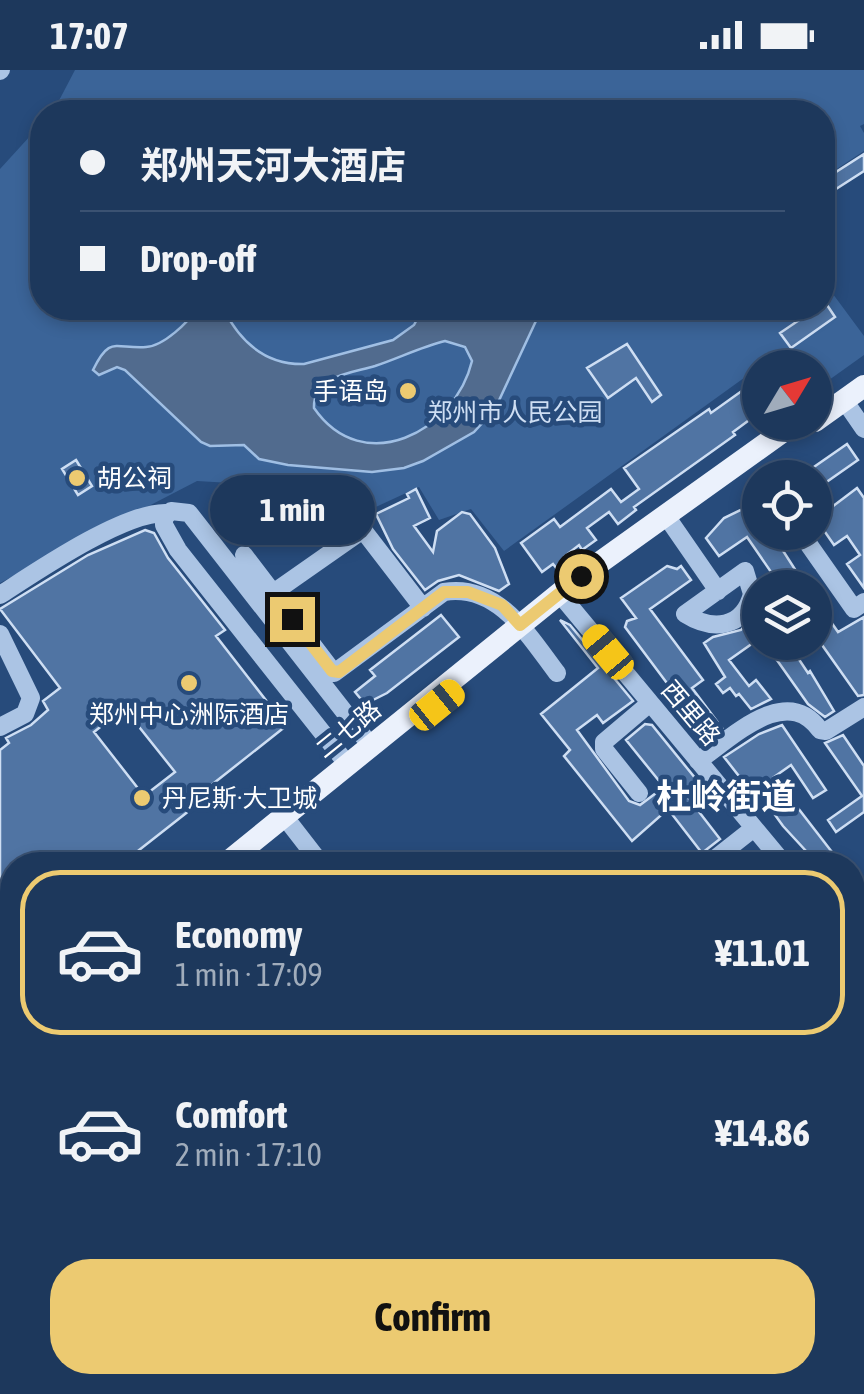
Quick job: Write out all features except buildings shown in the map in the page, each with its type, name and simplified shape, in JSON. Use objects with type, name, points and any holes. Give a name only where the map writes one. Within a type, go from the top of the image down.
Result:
[{"type":"main road","points":[[832,397],[864,374]]},
{"type":"main road","name":"二七路","points":[[832,409],[864,386]]},
{"type":"main road","name":"二七路","points":[[258,852],[562,597],[772,440]]},
{"type":"main road","name":"二七路","points":[[562,597],[788,440]]},
{"type":"main road","name":"二七路","points":[[240,852],[523,629]]},
{"type":"street","points":[[844,400],[864,429]]},
{"type":"street","points":[[348,764],[178,550],[164,525],[172,510],[189,513],[371,746]]},
{"type":"street","points":[[0,595],[104,533],[154,513],[168,514]]},
{"type":"street","points":[[670,523],[718,590]]},
{"type":"street","points":[[273,593],[363,530],[423,608]]},
{"type":"street","points":[[813,550],[854,609],[864,602]]},
{"type":"street","points":[[244,555],[334,673],[444,592],[457,590],[502,605],[557,672]]},
{"type":"street","name":"西里路","points":[[562,597],[773,852]]},
{"type":"street","points":[[0,634],[30,698],[25,714],[0,728]]},
{"type":"street","points":[[638,793],[604,749],[604,742],[650,703]]},
{"type":"street","points":[[698,760],[769,713],[802,712],[826,732],[864,707]]},
{"type":"street","points":[[291,826],[312,852]]},
{"type":"street","points":[[724,852],[754,828]]},
{"type":"green space","points":[[75,70],[864,70],[864,124],[860,126],[864,151],[835,170],[835,100],[59,100]]},
{"type":"green space","name":"郑州市人民公园","points":[[30,136],[30,320],[835,320],[835,297],[864,336],[864,355],[832,378],[832,350],[742,350],[742,379],[504,551],[471,509],[439,520],[419,487],[365,512],[338,532],[318,530],[318,488],[197,481],[0,583],[0,169]]},
{"type":"shaded area","points":[[186,320],[230,320],[246,341],[266,356],[304,364],[393,340],[417,320],[536,320],[495,409],[474,432],[423,461],[372,472],[288,465],[259,459],[244,445],[210,446],[201,442],[125,370],[117,367],[99,375],[93,370],[109,348],[153,346]],"holes":[[[445,341],[465,347],[472,361],[447,408],[427,426],[405,438],[381,443],[357,441],[334,429],[314,408],[320,388],[336,377],[427,346]]]},
{"type":"place","name":"手语岛","points":[[408,391]]},
{"type":"place","name":"胡公祠","points":[[77,478]]},
{"type":"place","name":"郑州中心洲际酒店","points":[[189,683]]},
{"type":"place","name":"丹尼斯·大卫城","points":[[142,798]]},
{"type":"district","name":"杜岭街道","points":[[726,797]]},
{"type":"route","points":[[292,619],[334,673],[444,592],[468,592],[502,605],[520,625],[581,576]]}]
